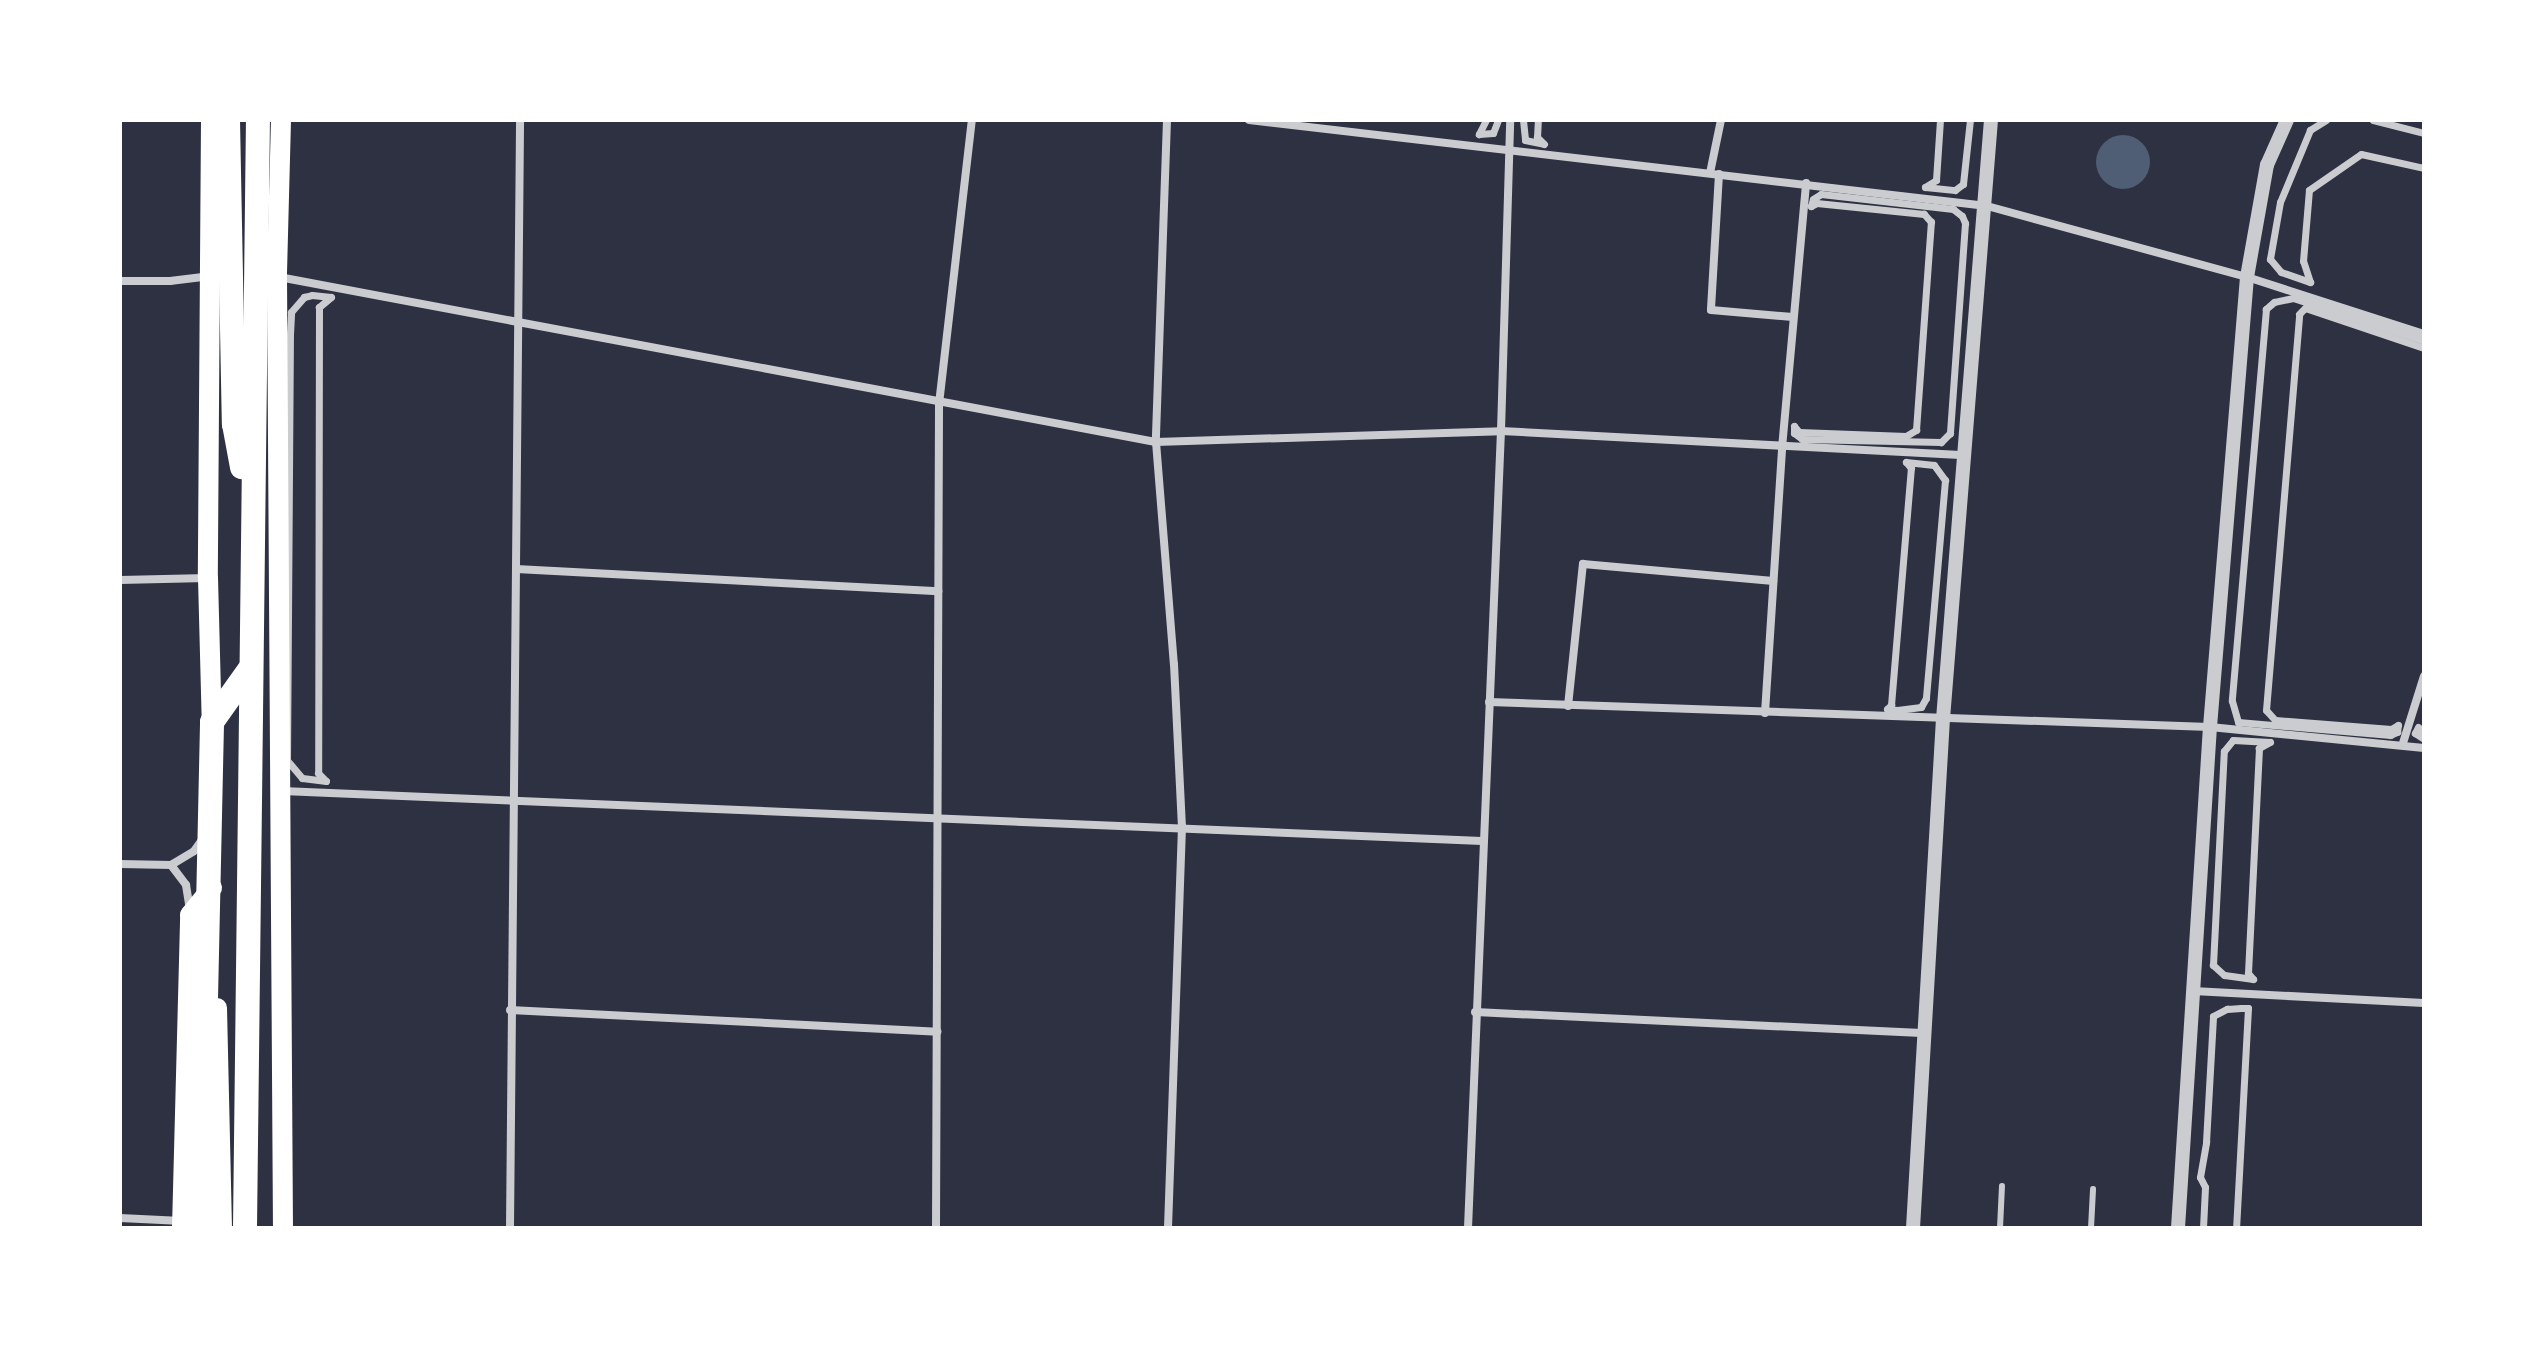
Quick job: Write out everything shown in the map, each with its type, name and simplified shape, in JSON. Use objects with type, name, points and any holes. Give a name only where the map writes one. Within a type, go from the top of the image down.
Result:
[{"type":"highway","points":[[228,120],[234,424],[252,516]]},
{"type":"highway","points":[[209,1226],[249,670],[258,120]]},
{"type":"highway","points":[[209,1226],[212,722],[249,670]]},
{"type":"main road","points":[[209,1226],[215,822],[208,578],[211,120]]},
{"type":"main road","points":[[281,120],[277,277],[283,1228]]},
{"type":"main road","points":[[209,1226],[190,915],[214,885]]},
{"type":"street","points":[[510,1228],[520,120]]},
{"type":"street","points":[[936,1228],[939,404],[972,120]]},
{"type":"street","points":[[1167,120],[1156,442],[1174,664],[1182,827],[1168,1228]]},
{"type":"street","points":[[1249,120],[1987,206],[2247,277],[2424,334]]},
{"type":"street","points":[[1486,120],[1479,134],[1493,133],[1498,120]]},
{"type":"street","points":[[1468,1228],[1501,431],[1510,120]]},
{"type":"street","points":[[1523,120],[1525,140],[1544,144],[1537,137],[1538,120]]},
{"type":"street","points":[[1721,120],[1715,174],[1711,310],[1793,317]]},
{"type":"street","points":[[1940,120],[1936,180],[1925,187],[1949,190],[1960,188],[1966,179],[1970,120]]},
{"type":"street","points":[[1913,1228],[1922,1033],[1943,719],[1987,206],[1991,120]]},
{"type":"street","points":[[2178,1228],[2210,727],[2247,277],[2267,165],[2287,120]]},
{"type":"street","points":[[2326,120],[2310,130],[2283,195],[2270,259],[2281,272],[2310,282],[2303,261],[2309,190],[2361,154],[2424,168]]},
{"type":"street","points":[[2373,120],[2424,133]]},
{"type":"street","points":[[1765,713],[1782,448],[1806,183]]},
{"type":"street","points":[[1815,196],[1953,209],[1965,223],[1948,438],[1930,444],[1802,439],[1794,433],[1794,426],[1799,432],[1906,436],[1916,430],[1931,222],[1924,214],[1817,203],[1811,206],[1815,196]]},
{"type":"street","points":[[120,281],[170,281],[210,276]]},
{"type":"street","points":[[277,277],[516,325],[1156,442],[1501,431],[1782,448],[1966,455]]},
{"type":"street","points":[[304,297],[331,297],[319,307],[318,773],[326,781],[302,778],[287,760],[290,323],[291,312],[304,297]]},
{"type":"street","points":[[2424,341],[2293,298],[2274,302],[2266,309],[2232,701],[2238,722],[2390,735],[2397,732],[2398,725],[2391,729],[2275,720],[2266,710],[2299,314],[2305,308],[2424,348]]},
{"type":"street","points":[[1906,462],[1927,462],[1938,468],[1945,480],[1927,694],[1921,707],[1887,709],[1891,705],[1911,468],[1906,462]]},
{"type":"street","points":[[1568,706],[1583,564],[1773,581]]},
{"type":"street","points":[[516,569],[938,591]]},
{"type":"street","points":[[120,580],[208,578]]},
{"type":"street","points":[[2403,743],[2424,676]]},
{"type":"street","points":[[1489,702],[2210,727],[2403,743],[2424,748]]},
{"type":"street","points":[[2424,733],[2418,727],[2415,733],[2424,739]]},
{"type":"street","points":[[2233,740],[2270,742],[2259,748],[2248,973],[2253,979],[2224,975],[2213,965],[2225,746],[2233,740]]},
{"type":"street","points":[[281,791],[1482,841]]},
{"type":"street","points":[[120,864],[171,865],[194,851],[215,822]]},
{"type":"street","points":[[171,865],[186,885],[190,915]]},
{"type":"street","points":[[2193,991],[2424,1003]]},
{"type":"street","points":[[2203,1228],[2205,1187],[2200,1177],[2206,1142],[2213,1016],[2227,1009],[2248,1008],[2236,1228]]},
{"type":"street","points":[[510,1010],[937,1032]]},
{"type":"street","points":[[1475,1012],[1922,1033]]},
{"type":"street","points":[[120,1218],[259,1228]]},
{"type":"lane","points":[[2000,1228],[2002,1186]]},
{"type":"lane","points":[[2091,1228],[2093,1189]]},
{"type":"water","points":[[2123,135],[2142,143],[2150,162],[2142,181],[2123,189],[2104,181],[2096,162],[2104,143]]}]
